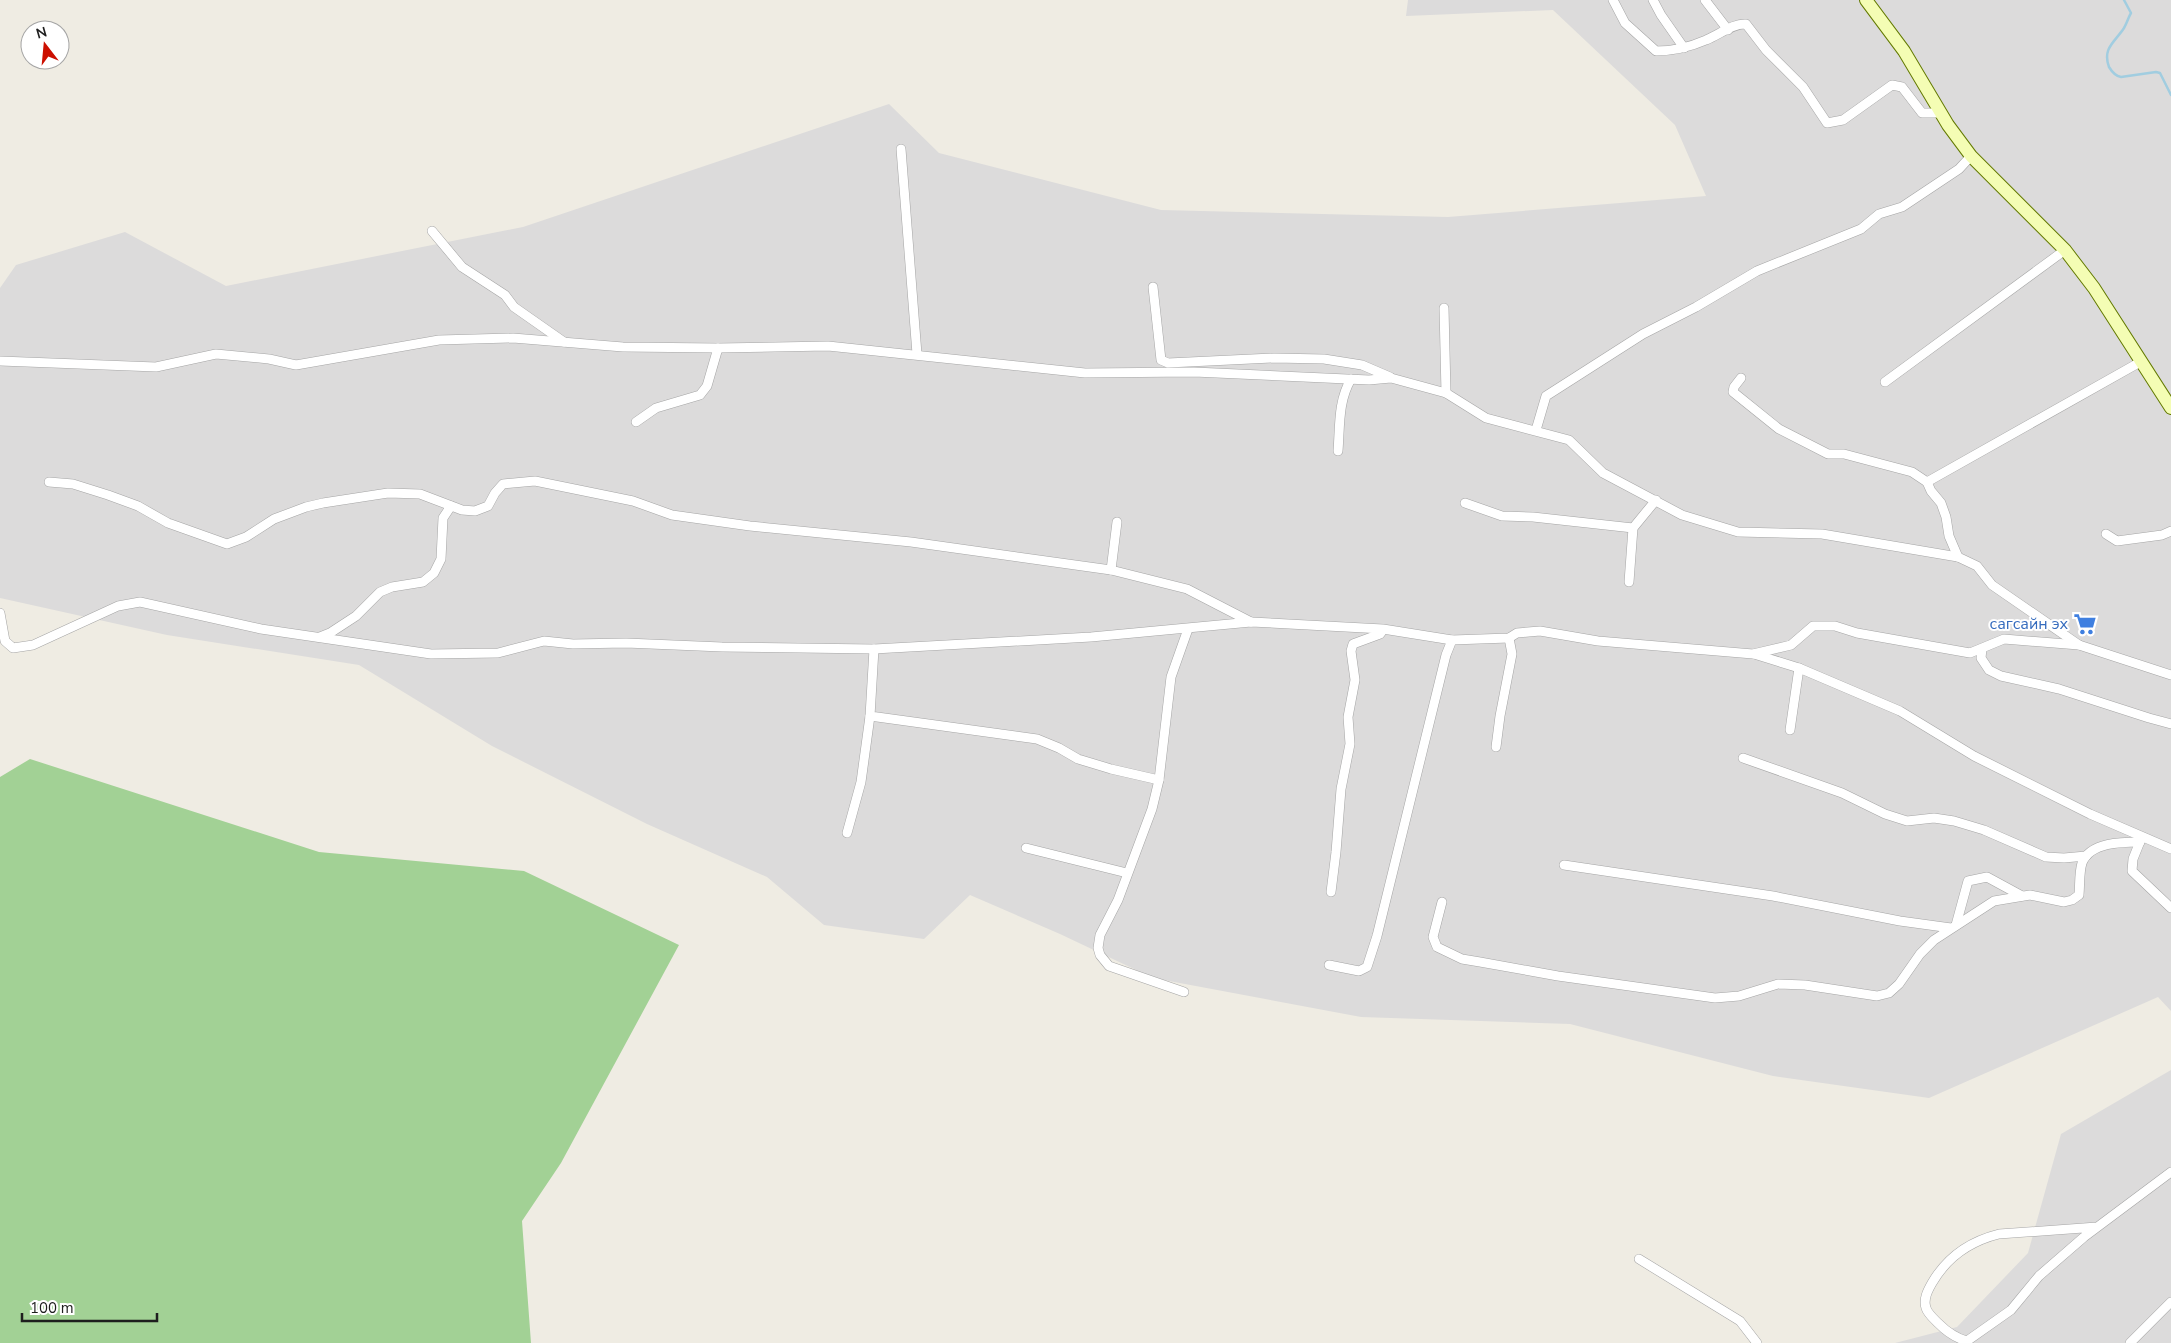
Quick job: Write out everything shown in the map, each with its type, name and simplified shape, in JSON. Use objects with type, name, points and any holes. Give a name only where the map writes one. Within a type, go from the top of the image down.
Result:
[{"type":"main road","points":[[1866,0],[1904,51],[1940,113],[1971,156],[2064,250],[2094,288],[2171,408]]},
{"type":"street","points":[[1613,0],[1625,23],[1649,47],[1656,51],[1671,51],[1684,48],[1739,24],[1746,24],[1766,50],[1803,87],[1827,123],[1843,120],[1892,85],[1902,87],[1922,113],[1940,113]]},
{"type":"street","points":[[1653,0],[1684,48]]},
{"type":"street","points":[[1705,0],[1728,30]]},
{"type":"street","points":[[901,149],[916,354]]},
{"type":"street","points":[[1536,430],[1546,396],[1627,344],[1757,271],[1861,229],[1879,214],[1902,207],[1959,169],[1971,156]]},
{"type":"street","points":[[432,231],[462,267],[505,295],[514,307],[565,342]]},
{"type":"street","points":[[1885,382],[2064,250]]},
{"type":"street","points":[[1153,287],[1161,360],[1168,363],[1274,358],[1324,359],[1362,365],[1391,378],[1446,393],[1486,418],[1569,440],[1602,473],[1682,515],[1738,532],[1822,534],[1958,557],[1976,566],[1992,585],[2079,644]]},
{"type":"street","points":[[1444,308],[1446,393]]},
{"type":"street","points":[[0,360],[156,367],[216,354],[269,359],[296,365],[439,340],[513,338],[623,347],[828,346],[1084,372],[1194,372],[1369,380],[1391,378]]},
{"type":"street","points":[[636,422],[656,408],[700,395],[707,386],[718,348]]},
{"type":"street","points":[[1927,482],[2142,361]]},
{"type":"street","points":[[1194,372],[1213,362]]},
{"type":"street","points":[[1741,378],[1733,392],[1779,429],[1828,454],[1844,454],[1912,472],[1927,482],[1931,491],[1941,503],[1946,517],[1949,536],[1958,557]]},
{"type":"street","points":[[1338,451],[1342,400],[1344,390],[1351,379]]},
{"type":"street","points":[[48,482],[73,484],[108,495],[138,506],[168,523],[227,544],[246,537],[274,519],[306,507],[324,503],[388,494],[420,494],[462,510],[475,511],[488,506],[495,493],[503,484],[535,481],[623,499],[672,515],[750,526],[911,542],[1111,570],[1187,588],[1252,622]]},
{"type":"street","points":[[1630,582],[1633,528],[1656,500]]},
{"type":"street","points":[[1465,503],[1502,516],[1533,517],[1633,528]]},
{"type":"street","points":[[318,638],[330,633],[356,616],[380,592],[392,587],[423,582],[434,572],[441,559],[443,518],[451,506]]},
{"type":"street","points":[[1111,570],[1117,522]]},
{"type":"street","points":[[2106,534],[2117,541],[2162,535],[2171,531]]},
{"type":"street","points":[[0,613],[5,640],[12,648],[33,646],[118,606],[140,602],[261,629],[431,654],[498,653],[544,641],[573,644],[626,643],[722,647],[874,649],[1091,637],[1252,622],[1383,629],[1452,640],[1509,638],[1517,633],[1540,631],[1598,641],[1754,654],[1799,668],[1900,711],[1974,756],[2141,839],[2171,849]]},
{"type":"street","points":[[1754,654],[1791,645],[1813,626],[1834,626],[1857,633],[1970,653],[2004,639],[2079,644],[2171,675]]},
{"type":"street","points":[[1184,992],[1109,966],[1100,955],[1098,948],[1100,935],[1118,900],[1152,809],[1159,780],[1171,677],[1188,629]]},
{"type":"street","points":[[1331,892],[1341,789],[1350,744],[1348,717],[1355,680],[1351,651],[1353,644],[1380,634],[1383,629]]},
{"type":"street","points":[[1496,747],[1512,654],[1509,638]]},
{"type":"street","points":[[1330,966],[1359,971],[1366,967],[1377,936],[1446,655],[1452,640]]},
{"type":"street","points":[[847,833],[865,764],[874,649]]},
{"type":"street","points":[[1982,649],[1981,658],[1989,670],[2001,676],[2059,689],[2171,724]]},
{"type":"street","points":[[1790,730],[1799,668]]},
{"type":"street","points":[[870,716],[1037,739],[1078,758],[1111,769],[1159,780]]},
{"type":"street","points":[[1743,758],[1842,793],[1885,814],[1907,821],[1934,818],[1954,821],[1984,830],[2046,857],[2086,856],[2096,849],[2116,842],[2141,839]]},
{"type":"street","points":[[2141,839],[2133,859],[2132,871],[2171,908]]},
{"type":"street","points":[[1026,848],[1127,873]]},
{"type":"street","points":[[1442,902],[1433,937],[1437,947],[1462,958],[1558,976],[1715,998],[1739,996],[1778,984],[1805,985],[1877,996],[1889,993],[1920,954],[1934,940],[1994,901],[2030,895],[2064,902],[2072,900],[2079,894],[2080,873],[2086,856]]},
{"type":"street","points":[[1564,865],[1772,896],[1900,921],[1954,926]]},
{"type":"street","points":[[1954,926],[1968,881],[1987,877],[2012,888],[2022,896]]},
{"type":"street","points":[[2097,1226],[2000,1234],[1987,1237],[1948,1260],[1928,1289],[1925,1299],[1926,1308],[1946,1331],[1956,1338],[1967,1341],[2011,1310],[2039,1276],[2097,1226],[2171,1172]]},
{"type":"street","points":[[1638,1259],[1740,1321],[1757,1343]]},
{"type":"street","points":[[2130,1343],[2171,1302]]},
{"type":"shaded area","points":[[1408,0],[2171,0],[2171,1011],[2158,997],[1929,1098],[1773,1076],[1570,1024],[1361,1017],[1153,978],[1060,934],[970,895],[924,939],[824,925],[767,877],[647,824],[492,746],[359,665],[167,635],[0,598],[0,288],[16,265],[125,232],[226,286],[523,227],[889,104],[939,153],[1161,210],[1448,217],[1706,196],[1675,125],[1553,10],[1406,16]]},
{"type":"shaded area","points":[[2171,1070],[2171,1343],[1895,1343],[1957,1327],[2028,1253],[2061,1134]]},
{"type":"green space","points":[[30,759],[319,852],[524,871],[679,945],[561,1163],[522,1221],[531,1343],[0,1343],[0,777]]},
{"type":"waterway","points":[[2124,0],[2131,13],[2124,28],[2108,50],[2107,60],[2109,67],[2114,74],[2121,77],[2160,73],[2171,95]]},
{"type":"place","name":"сагсайн эх","points":[[2085,624]]}]
